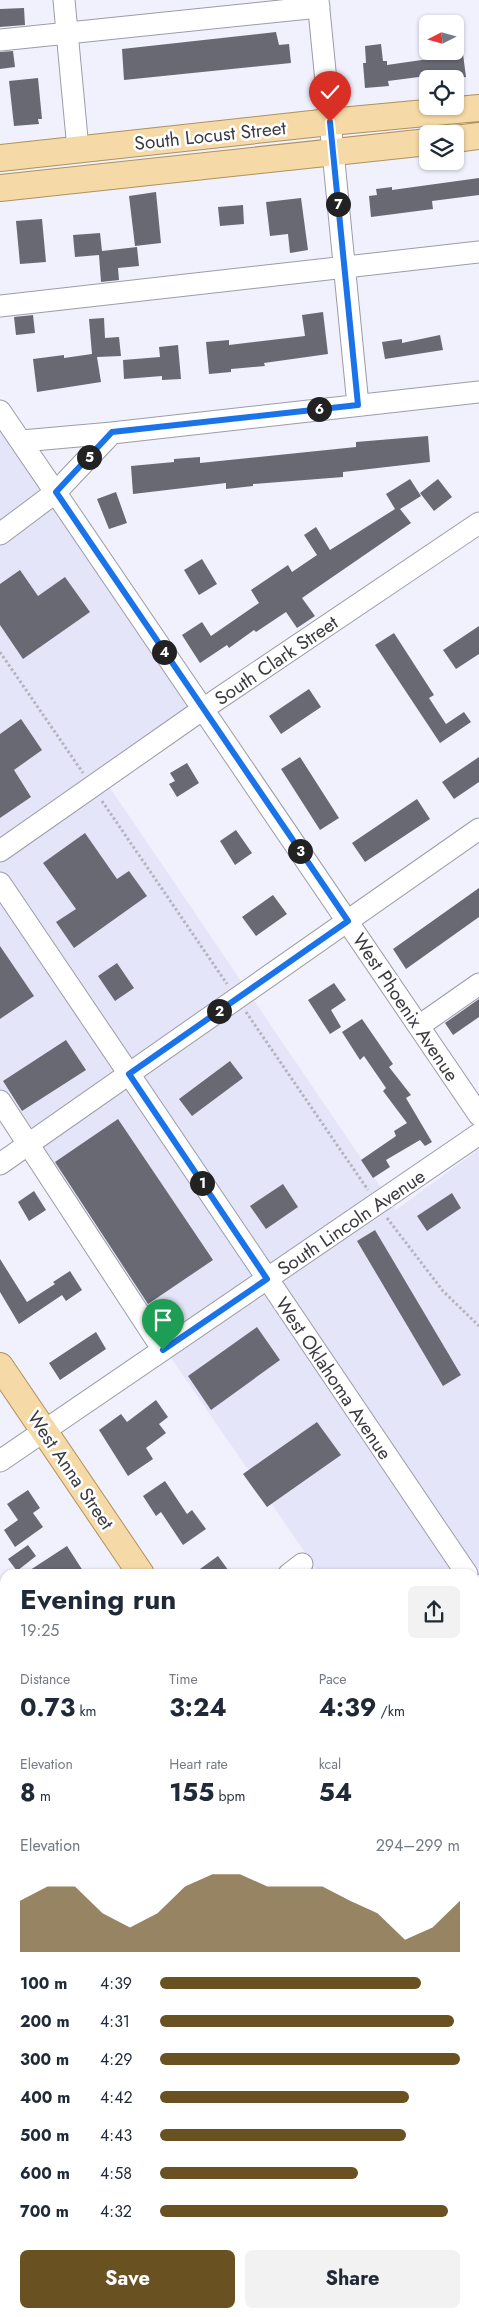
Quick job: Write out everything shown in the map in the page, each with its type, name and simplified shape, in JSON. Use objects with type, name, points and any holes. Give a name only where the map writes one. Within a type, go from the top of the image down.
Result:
[{"type":"main road","name":"South Locust Street","points":[[0,158],[330,122],[479,108]]},
{"type":"main road","points":[[464,137],[479,136]]},
{"type":"main road","name":"South Locust Street","points":[[0,188],[333,154],[419,143]]},
{"type":"main road","name":"West Anna Street","points":[[0,1366],[138,1569]]},
{"type":"street","points":[[64,0],[78,149]]},
{"type":"street","points":[[0,40],[319,3],[358,405]]},
{"type":"street","points":[[0,306],[479,252]]},
{"type":"street","points":[[22,441],[479,392]]},
{"type":"street","name":"West Phoenix Avenue","points":[[0,411],[476,1110]]},
{"type":"street","points":[[0,534],[56,492],[112,432]]},
{"type":"street","name":"South Clark Street","points":[[0,851],[203,709],[479,522]]},
{"type":"street","points":[[0,1164],[479,829]]},
{"type":"street","name":"West Oklahoma Avenue","points":[[0,883],[464,1569]]},
{"type":"street","points":[[419,1026],[479,984]]},
{"type":"street","points":[[0,1101],[163,1350]]},
{"type":"street","name":"South Lincoln Avenue","points":[[0,1461],[479,1134]]},
{"type":"shaded area","points":[[0,428],[188,708],[98,770],[396,1210],[479,1149],[479,1569],[317,1569],[0,1110]]},
{"type":"building","points":[[24,8],[25,25],[0,27],[0,9]]},
{"type":"building","points":[[276,32],[279,45],[289,44],[291,63],[124,80],[122,49]]},
{"type":"building","points":[[381,44],[383,61],[387,61],[387,65],[422,60],[464,60],[466,77],[464,77],[464,70],[419,70],[419,77],[388,81],[389,86],[365,88],[363,63],[366,63],[365,46]]},
{"type":"building","points":[[13,51],[15,67],[0,69],[0,52]]},
{"type":"building","points":[[38,78],[42,119],[38,119],[39,124],[14,126],[9,81]]},
{"type":"building","points":[[479,178],[479,195],[432,201],[433,209],[371,217],[369,196],[377,195],[376,189],[392,187],[392,190]]},
{"type":"building","points":[[156,192],[161,243],[135,246],[129,196]]},
{"type":"building","points":[[301,198],[308,250],[290,253],[288,234],[270,236],[266,202]]},
{"type":"building","points":[[243,205],[244,224],[220,226],[218,207]]},
{"type":"building","points":[[42,219],[46,262],[20,264],[16,221]]},
{"type":"building","points":[[100,233],[102,251],[137,247],[139,266],[118,268],[119,280],[101,282],[99,255],[75,257],[73,235]]},
{"type":"building","points":[[323,312],[328,354],[264,363],[265,366],[231,369],[231,372],[209,374],[206,342],[229,340],[229,345],[305,336],[302,315]]},
{"type":"building","points":[[33,315],[35,333],[16,335],[14,317]]},
{"type":"building","points":[[104,318],[105,338],[119,337],[121,356],[97,357],[101,382],[37,392],[33,359],[64,355],[64,358],[92,354],[89,319]]},
{"type":"building","points":[[440,335],[443,350],[385,359],[382,342],[402,339],[402,343]]},
{"type":"building","points":[[178,345],[181,379],[162,380],[162,376],[124,379],[123,360],[160,357],[159,347]]},
{"type":"building","points":[[428,436],[430,462],[343,472],[343,477],[253,484],[253,486],[226,489],[226,483],[133,494],[131,466],[174,462],[174,459],[200,457],[200,463],[356,447],[356,442]]},
{"type":"building","points":[[410,479],[421,496],[400,509],[411,523],[302,598],[315,616],[297,628],[286,612],[256,632],[254,630],[229,648],[227,645],[200,663],[182,635],[202,622],[211,636],[259,603],[251,590],[288,565],[292,572],[317,555],[304,535],[316,527],[330,550],[395,509],[386,494]]},
{"type":"building","points":[[438,479],[452,497],[434,511],[420,493]]},
{"type":"building","points":[[116,492],[127,523],[109,529],[97,499]]},
{"type":"building","points":[[202,559],[217,584],[199,595],[184,570]]},
{"type":"building","points":[[20,570],[38,596],[65,577],[90,612],[23,659],[0,625],[0,584]]},
{"type":"building","points":[[479,626],[479,654],[456,669],[443,650]]},
{"type":"building","points":[[394,633],[434,695],[429,698],[446,724],[464,712],[471,722],[440,743],[375,645]]},
{"type":"building","points":[[309,689],[321,707],[281,734],[269,716]]},
{"type":"building","points":[[21,719],[42,750],[14,770],[31,797],[0,818],[0,734]]},
{"type":"building","points":[[300,757],[339,818],[320,830],[281,769]]},
{"type":"building","points":[[479,757],[479,782],[454,799],[442,782]]},
{"type":"building","points":[[187,763],[199,783],[177,797],[169,784],[175,781],[170,773]]},
{"type":"building","points":[[417,799],[430,819],[365,862],[352,843]]},
{"type":"building","points":[[236,830],[252,853],[235,865],[220,841]]},
{"type":"building","points":[[85,833],[117,879],[129,871],[147,896],[74,948],[56,922],[76,909],[43,863]]},
{"type":"building","points":[[479,888],[479,917],[406,969],[393,949]]},
{"type":"building","points":[[273,895],[287,914],[256,936],[242,917]]},
{"type":"building","points":[[0,946],[34,996],[0,1019]]},
{"type":"building","points":[[117,963],[134,988],[115,1001],[98,976]]},
{"type":"building","points":[[334,983],[346,1000],[331,1010],[341,1027],[330,1034],[308,1000]]},
{"type":"building","points":[[479,999],[479,1017],[453,1035],[445,1023]]},
{"type":"building","points":[[362,1019],[393,1064],[389,1067],[411,1095],[406,1098],[432,1142],[425,1146],[420,1140],[386,1160],[390,1167],[373,1178],[361,1160],[396,1136],[394,1131],[407,1123],[383,1091],[386,1088],[364,1056],[360,1060],[342,1032]]},
{"type":"building","points":[[66,1040],[86,1070],[22,1111],[3,1081]]},
{"type":"building","points":[[230,1061],[243,1078],[192,1116],[179,1099]]},
{"type":"building","points":[[118,1119],[213,1260],[148,1304],[55,1162]]},
{"type":"building","points":[[283,1184],[298,1207],[266,1229],[250,1206]]},
{"type":"building","points":[[34,1191],[46,1210],[29,1221],[18,1202]]},
{"type":"building","points":[[452,1193],[461,1208],[427,1231],[417,1216]]},
{"type":"building","points":[[375,1230],[461,1375],[443,1386],[357,1241]]},
{"type":"building","points":[[0,1259],[27,1302],[55,1284],[53,1282],[70,1271],[82,1290],[66,1301],[62,1295],[19,1324],[0,1292]]},
{"type":"building","points":[[257,1327],[280,1360],[211,1410],[188,1376]]},
{"type":"building","points":[[96,1332],[106,1349],[60,1380],[49,1363]]},
{"type":"building","points":[[156,1400],[168,1417],[159,1424],[166,1433],[146,1448],[153,1459],[128,1476],[99,1430],[121,1414],[127,1422]]},
{"type":"building","points":[[317,1422],[341,1455],[267,1507],[243,1474]]},
{"type":"building","points":[[165,1481],[187,1514],[192,1510],[206,1529],[183,1545],[161,1512],[156,1516],[143,1496]]},
{"type":"building","points":[[28,1490],[40,1508],[33,1513],[43,1527],[15,1547],[4,1530],[18,1520],[7,1504]]},
{"type":"building","points":[[28,1545],[36,1556],[20,1569],[16,1569],[8,1559]]},
{"type":"building","points":[[67,1546],[82,1569],[32,1569]]},
{"type":"building","points":[[218,1556],[227,1569],[200,1569]]},
{"type":"route","points":[[163,1350],[267,1279],[129,1074],[348,921],[56,492],[112,432],[358,405],[330,122]]}]
